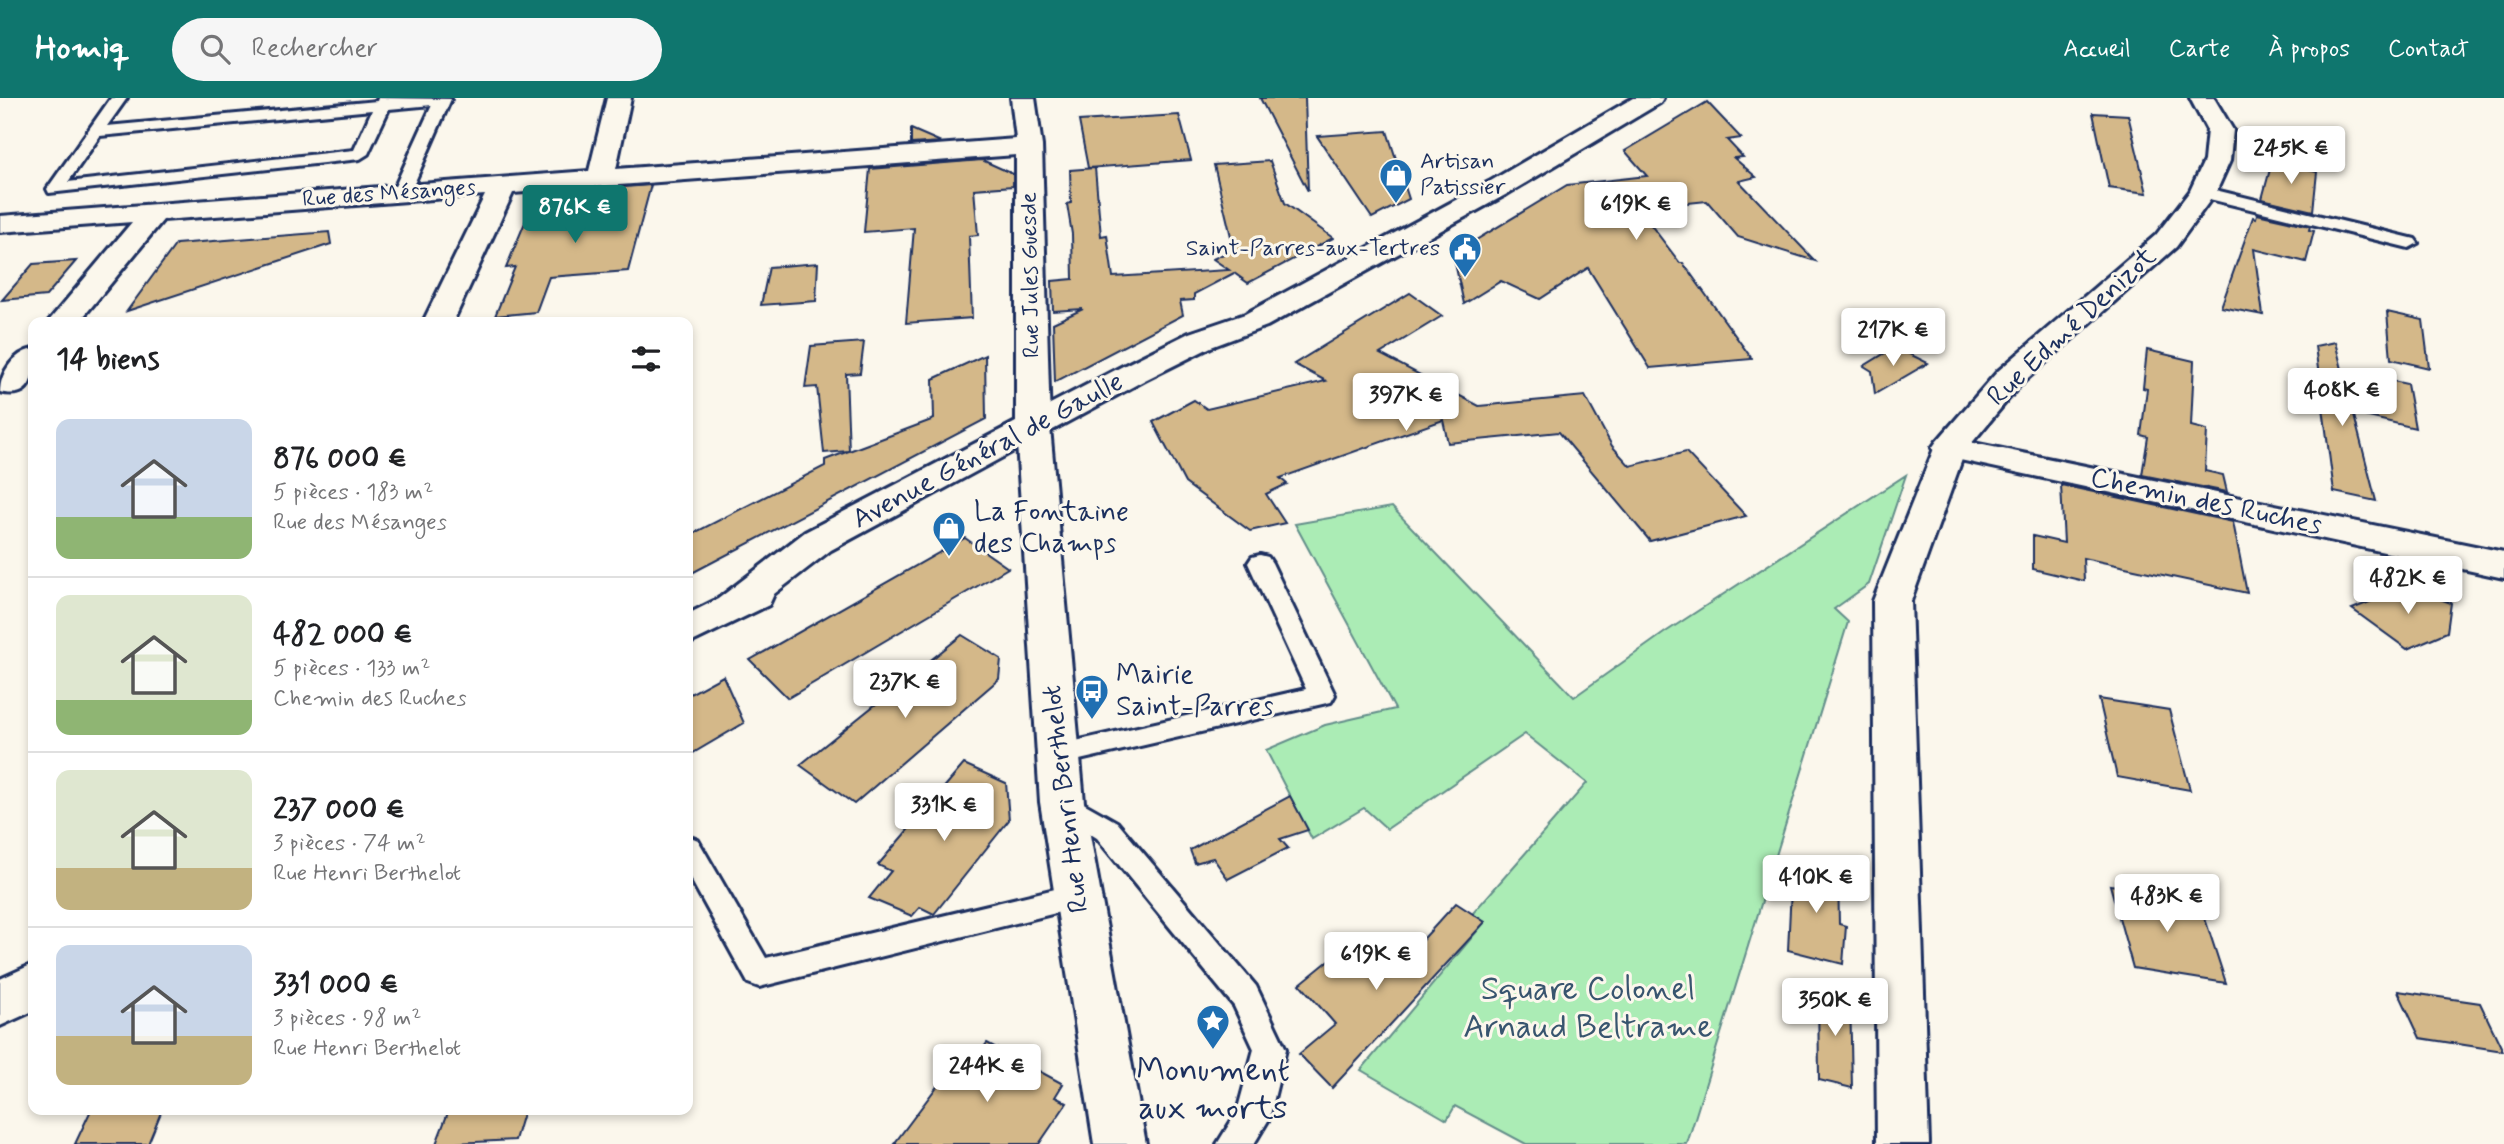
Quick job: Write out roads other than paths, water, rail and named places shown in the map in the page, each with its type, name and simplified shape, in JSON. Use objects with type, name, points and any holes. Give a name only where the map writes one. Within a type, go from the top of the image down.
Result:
[{"type":"street","points":[[601,178],[619,98]]},
{"type":"street","name":"Rue Jules Guesde","points":[[1023,98],[1029,146],[1034,439]]},
{"type":"street","name":"Rue Edmé Denizot","points":[[1903,1144],[1892,601],[1949,448],[2009,378],[2166,241],[2203,192],[2217,160],[2220,130],[2202,98]]},
{"type":"street","name":"Avenue Général de Gaulle","points":[[693,627],[733,606],[833,561],[1034,439],[1225,349],[1255,320],[1498,188],[1643,100]]},
{"type":"street","name":"Rue des Mésanges","points":[[0,224],[1029,146]]},
{"type":"street","points":[[440,317],[503,186]]},
{"type":"street","points":[[67,317],[155,212]]},
{"type":"street","points":[[11,385],[28,364]]},
{"type":"street","name":"Rue Henri Berthelot","points":[[1034,439],[1062,802],[1120,1144]]},
{"type":"street","name":"Chemin des Ruches","points":[[1949,448],[2504,565]]},
{"type":"street","points":[[0,1004],[28,989]]},
{"type":"lane","points":[[119,98],[55,189],[360,154],[385,101]]},
{"type":"lane","points":[[95,132],[385,101],[443,98],[401,193]]},
{"type":"lane","points":[[2203,192],[2409,243]]},
{"type":"lane","points":[[1058,755],[1322,695],[1260,564]]},
{"type":"lane","points":[[1062,802],[1107,830],[1245,996],[1270,1049],[1252,1118],[1234,1144]]},
{"type":"lane","points":[[693,857],[759,973],[1076,896]]},
{"type":"place","name":"Artisan Patissier","points":[[1396,205]]},
{"type":"place","name":"Saint-Parres-aux-Tertres","points":[[1465,279]]},
{"type":"place","name":"La Fontaine des Champs","points":[[949,558]]},
{"type":"place","name":"Mairie Saint-Parres","points":[[1092,721]]},
{"type":"place","name":"Monument aux morts","points":[[1213,1051]]},
{"type":"park label","name":"Square Colonel Arnaud Beltrame","points":[[1588,1009]]}]
